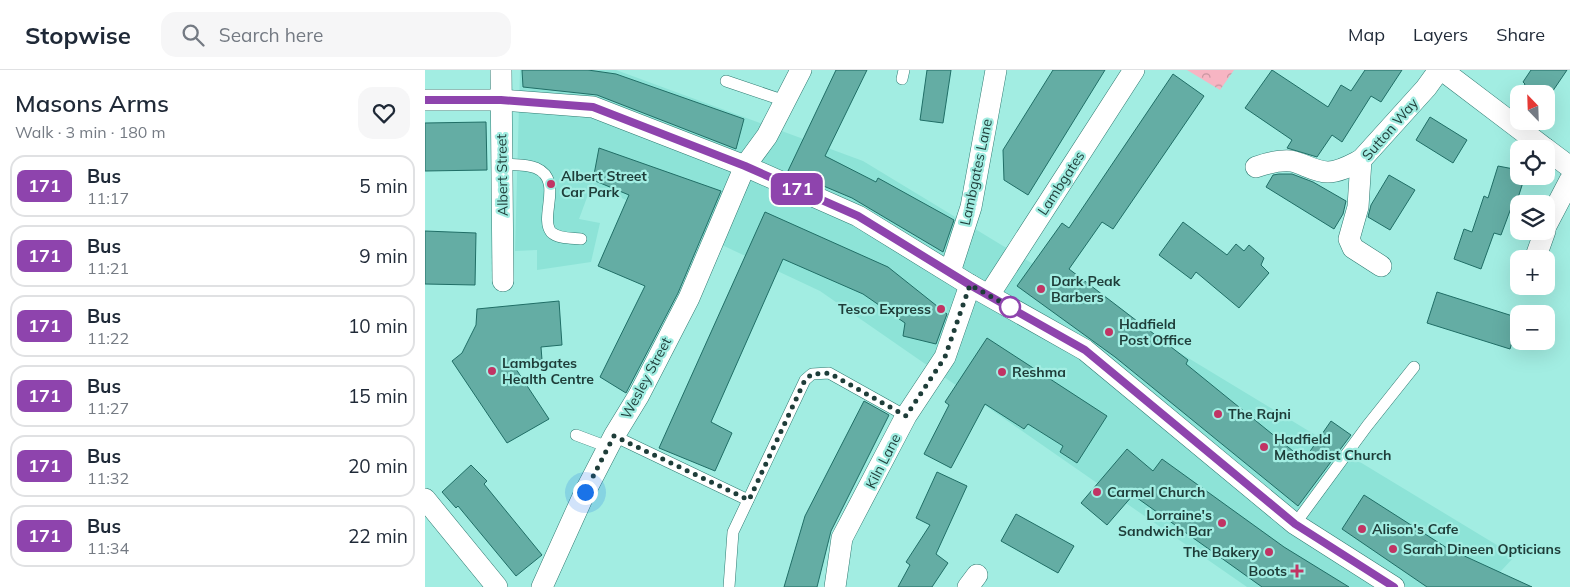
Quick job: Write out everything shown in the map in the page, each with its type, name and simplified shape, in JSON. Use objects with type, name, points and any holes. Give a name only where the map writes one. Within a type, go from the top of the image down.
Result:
[{"type":"street","name":"Albert Street","points":[[501,70],[503,281]]},
{"type":"street","name":"Wesley Street","points":[[542,587],[611,441],[639,395],[689,298],[745,166],[767,136],[801,70]]},
{"type":"street","name":"Lambgates Lane","points":[[950,272],[971,207],[996,70]]},
{"type":"street","name":"Lambgates","points":[[989,295],[1134,70]]},
{"type":"street","name":"Sutton Way","points":[[1381,266],[1353,248],[1349,240],[1358,207],[1361,160],[1441,70],[1534,140]]},
{"type":"street","points":[[425,100],[501,100],[593,107],[745,166],[858,216],[970,285],[1085,350],[1295,524],[1394,587]]},
{"type":"street","name":"Sutton Way","points":[[1555,156],[1570,167]]},
{"type":"street","points":[[1256,167],[1271,162],[1291,162],[1310,169],[1329,172],[1344,169],[1361,160]]},
{"type":"street","points":[[1555,209],[1570,180]]},
{"type":"street","name":"Kiln Lane","points":[[835,587],[842,538],[906,416],[945,357],[970,285]]},
{"type":"street","points":[[425,498],[497,587]]},
{"type":"lane","points":[[726,81],[785,101]]},
{"type":"lane","points":[[502,164],[530,166],[539,169],[547,179],[551,193],[548,219],[551,232],[561,237],[581,239]]},
{"type":"lane","points":[[1295,524],[1367,426],[1414,367]]},
{"type":"lane","points":[[729,587],[733,532],[805,380],[812,374],[829,373],[906,416]]},
{"type":"lane","points":[[576,435],[611,441],[749,500]]},
{"type":"shaded area","points":[[520,70],[616,70],[863,161],[1515,556],[1486,587],[1247,587],[820,291],[592,184],[579,219],[600,223],[591,262],[537,270],[537,250],[515,251]]},
{"type":"green space","points":[[1187,70],[1234,70],[1220,90]]},
{"type":"building","points":[[522,70],[588,70],[616,74],[744,119],[736,149],[597,95],[523,87]]},
{"type":"building","points":[[836,70],[867,70],[825,156],[876,182],[878,178],[954,220],[943,252],[852,198],[788,171]]},
{"type":"building","points":[[927,70],[951,70],[943,123],[920,120]]},
{"type":"building","points":[[1053,70],[1105,70],[1028,195],[1004,180],[1003,150]]},
{"type":"building","points":[[1272,70],[1328,107],[1341,85],[1351,91],[1365,70],[1402,70],[1381,102],[1371,96],[1342,142],[1332,135],[1317,157],[1287,148],[1292,140],[1245,108]]},
{"type":"building","points":[[1531,70],[1567,70],[1555,88],[1555,85],[1524,85],[1523,82]]},
{"type":"building","points":[[1173,74],[1204,96],[1113,229],[1102,222],[1069,269],[1188,360],[1186,364],[1304,460],[1331,421],[1351,435],[1298,506],[1115,357],[1017,286],[1062,223],[1069,228]]},
{"type":"building","points":[[1430,117],[1467,140],[1453,163],[1416,140]]},
{"type":"building","points":[[486,122],[487,170],[425,171],[425,123]]},
{"type":"building","points":[[599,148],[721,191],[678,293],[626,393],[600,377],[645,286],[598,266],[629,195],[593,180]]},
{"type":"building","points":[[1498,166],[1510,168],[1510,185],[1522,185],[1519,195],[1510,195],[1510,211],[1501,235],[1494,233],[1481,269],[1454,259],[1464,229],[1472,232],[1484,196],[1488,198]]},
{"type":"building","points":[[1292,174],[1313,182],[1346,201],[1343,214],[1334,229],[1266,187],[1273,175]]},
{"type":"building","points":[[1389,175],[1415,190],[1390,230],[1368,217],[1371,205]]},
{"type":"building","points":[[765,212],[888,267],[947,314],[936,344],[903,336],[905,323],[863,294],[783,259],[711,422],[732,433],[715,471],[659,448]]},
{"type":"building","points":[[1183,222],[1227,255],[1236,244],[1244,251],[1249,245],[1264,258],[1261,265],[1269,273],[1239,308],[1196,272],[1191,279],[1159,255]]},
{"type":"building","points":[[425,231],[476,233],[475,285],[425,284]]},
{"type":"building","points":[[1437,292],[1510,315],[1510,349],[1427,323]]},
{"type":"building","name":"Lambgates Health Centre","points":[[559,301],[562,345],[541,347],[542,360],[512,363],[549,419],[507,443],[452,361],[462,353],[476,325],[477,309]]},
{"type":"building","points":[[987,338],[1107,416],[1077,463],[1060,452],[1063,446],[1028,424],[1024,429],[985,404],[951,468],[924,454],[949,405],[945,402]]},
{"type":"building","points":[[864,401],[889,415],[831,531],[817,587],[784,587],[805,516]]},
{"type":"building","points":[[1127,449],[1153,471],[1162,459],[1284,547],[1349,587],[1262,587],[1133,495],[1107,525],[1081,503]]},
{"type":"building","points":[[471,465],[487,481],[484,484],[542,555],[516,576],[458,506],[456,508],[442,492]]},
{"type":"building","points":[[937,472],[967,486],[936,554],[948,563],[932,587],[898,587],[910,565],[906,562],[930,525],[916,518]]},
{"type":"building","points":[[1364,495],[1447,548],[1532,587],[1427,587],[1342,529]]},
{"type":"building","points":[[1016,514],[1074,546],[1058,573],[1001,541]]},
{"type":"bus line","name":"171","points":[[425,100],[501,100],[593,107],[745,166],[858,216],[970,285],[1085,350],[1295,524],[1394,587]]},
{"type":"place","name":"Albert Street Car Park","points":[[551,184]]},
{"type":"place","name":"Dark Peak Barbers","points":[[1041,289]]},
{"type":"place","name":"Tesco Express","points":[[941,309]]},
{"type":"place","name":"Hadfield Post Office","points":[[1109,332]]},
{"type":"place","name":"Lambgates Health Centre","points":[[492,371]]},
{"type":"place","name":"Reshma","points":[[1002,372]]},
{"type":"place","name":"The Rajni","points":[[1218,414]]},
{"type":"place","name":"Hadfield Methodist Church","points":[[1264,447]]},
{"type":"place","name":"Carmel Church","points":[[1097,492]]},
{"type":"place","name":"Lorraine's Sandwich Bar","points":[[1222,523]]},
{"type":"place","name":"Alison's Cafe","points":[[1362,529]]},
{"type":"place","name":"Sarah Dineen Opticians","points":[[1393,549]]},
{"type":"place","name":"The Bakery","points":[[1269,552]]},
{"type":"place","name":"Boots","points":[[1297,571]]},
{"type":"route","points":[[585,492],[614,436],[749,500],[805,380],[812,374],[820,372],[829,373],[906,416],[945,357],[970,285],[1010,307]]}]
